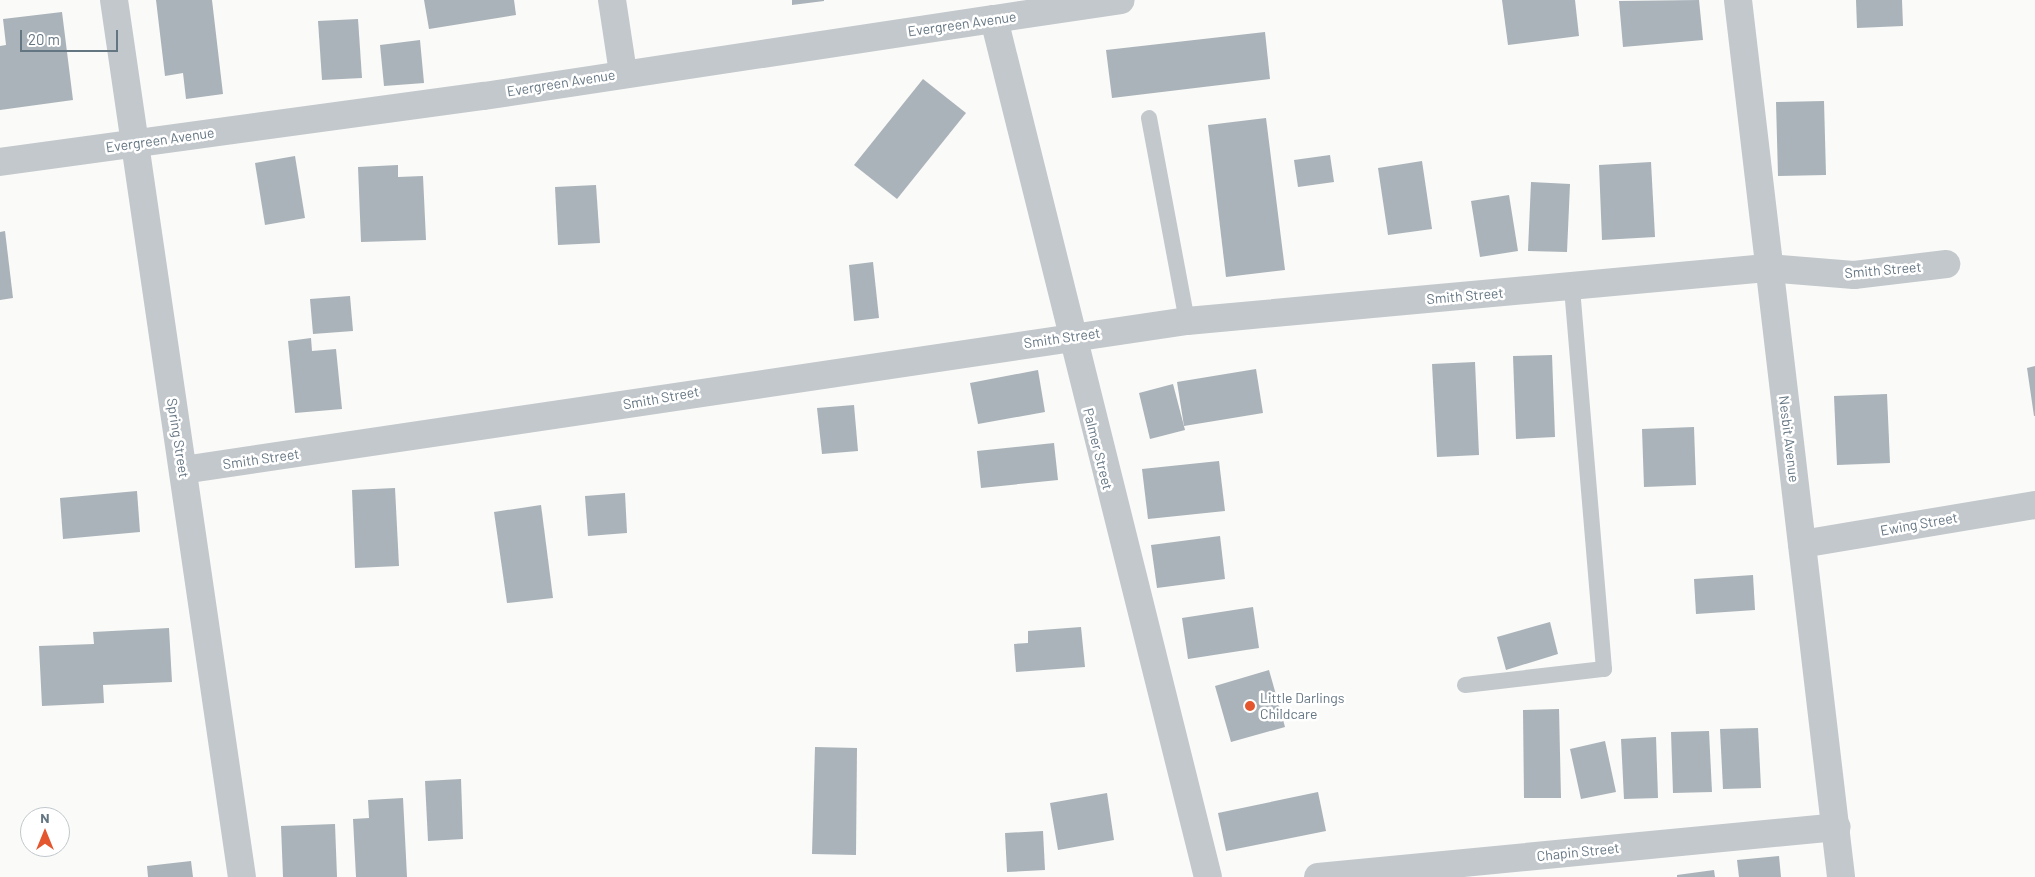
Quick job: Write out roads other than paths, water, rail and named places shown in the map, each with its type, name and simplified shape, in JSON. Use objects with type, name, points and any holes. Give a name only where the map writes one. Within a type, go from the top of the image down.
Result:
[{"type":"street","name":"Spring Street","points":[[114,0],[133,143],[242,877]]},
{"type":"street","points":[[612,0],[623,73]]},
{"type":"street","name":"Nesbit Avenue","points":[[1738,0],[1767,268],[1837,827],[1841,877]]},
{"type":"street","name":"Evergreen Avenue","points":[[0,162],[1113,1]]},
{"type":"street","name":"Palmer Street","points":[[994,19],[1208,877]]},
{"type":"street","name":"Smith Street","points":[[183,470],[1072,336],[1187,321],[1767,268],[1854,275],[1946,264]]},
{"type":"street","name":"Ewing Street","points":[[1802,544],[2035,505]]},
{"type":"street","name":"Chapin Street","points":[[1318,877],[1837,827]]},
{"type":"lane","points":[[1149,118],[1187,321]]},
{"type":"lane","points":[[1465,685],[1604,669],[1572,286]]},
{"type":"place","name":"Little Darlings Childcare","points":[[1250,706]]}]
